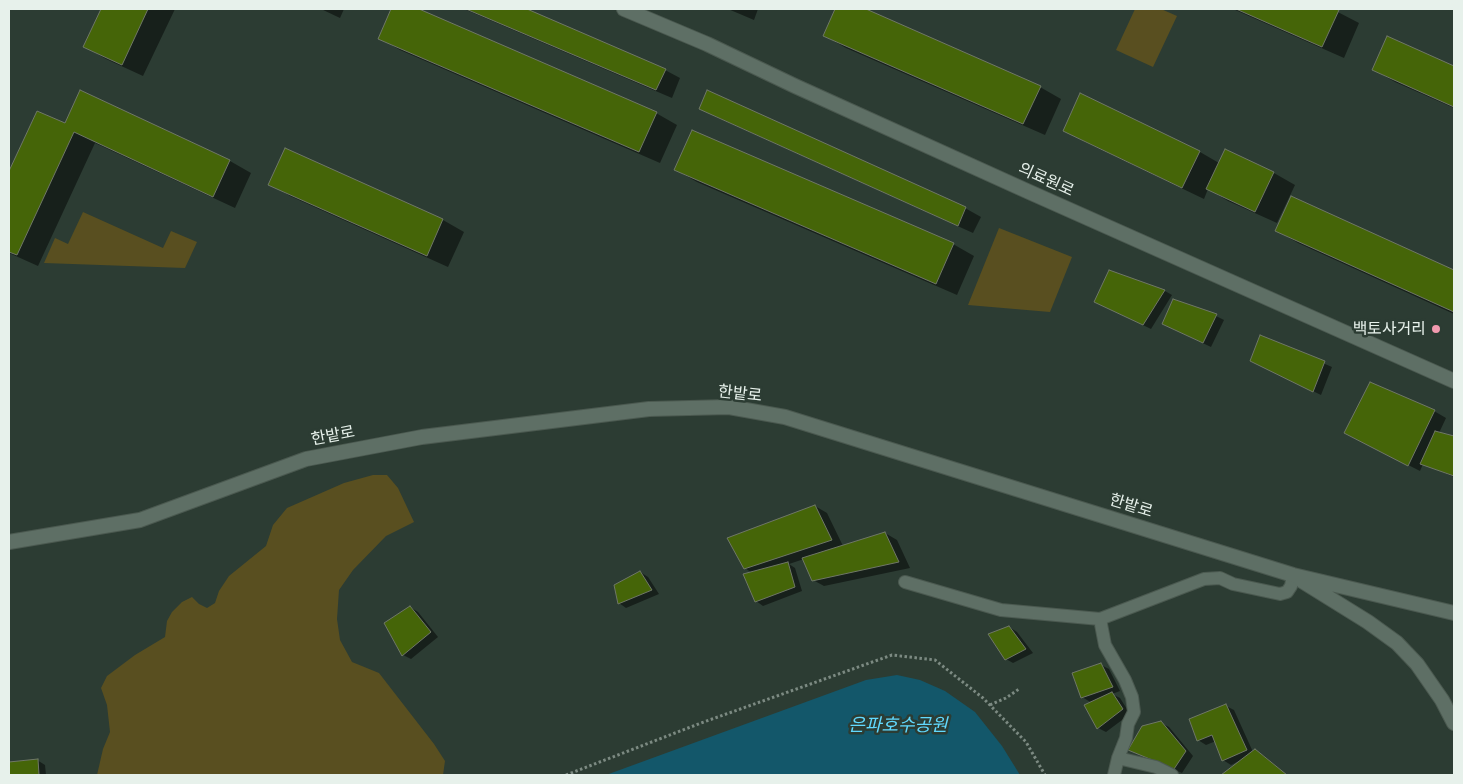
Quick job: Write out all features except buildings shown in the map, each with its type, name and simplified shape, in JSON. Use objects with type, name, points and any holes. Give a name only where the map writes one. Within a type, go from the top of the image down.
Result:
[{"type":"street","name":"의료원로","points":[[624,9],[708,44],[795,86],[1027,191],[1454,381]]},
{"type":"street","name":"한밭로","points":[[9,542],[140,520],[306,460],[422,436],[649,409],[729,407],[785,417],[1293,575],[1454,614]]},
{"type":"street","points":[[1293,575],[1368,622],[1397,643],[1417,664],[1442,700],[1454,723]]},
{"type":"lane","points":[[905,582],[1001,610],[1100,619],[1204,579],[1220,578],[1233,584],[1280,594],[1287,592],[1291,586],[1293,575]]},
{"type":"lane","points":[[1100,619],[1105,645],[1125,680],[1132,697],[1134,712],[1128,724],[1126,738],[1114,775]]},
{"type":"lane","points":[[1118,758],[1156,767],[1172,775]]},
{"type":"path","points":[[566,775],[701,723],[892,655],[934,660],[990,704],[1026,742],[1045,775]]},
{"type":"path","points":[[990,704],[1006,698],[1019,689]]},
{"type":"shaded area","points":[[1135,9],[1161,9],[1177,16],[1153,67],[1116,50]]},
{"type":"shaded area","points":[[83,212],[163,248],[171,231],[197,242],[185,268],[44,263],[55,238],[68,244]]},
{"type":"shaded area","points":[[999,228],[1072,257],[1050,312],[968,305]]},
{"type":"shaded area","points":[[373,475],[387,475],[398,488],[414,522],[386,536],[353,570],[339,590],[337,619],[340,640],[352,662],[379,673],[434,744],[445,761],[443,775],[97,775],[103,749],[110,732],[107,705],[101,688],[107,676],[135,655],[165,637],[167,621],[172,612],[182,602],[192,597],[199,604],[207,608],[215,603],[219,591],[229,576],[266,546],[273,525],[287,508],[344,483]]},
{"type":"water","name":"은파호수공원","points":[[897,675],[920,680],[945,691],[975,712],[1002,746],[1020,775],[606,775],[866,680]]},
{"type":"place","name":"백토사거리","points":[[1436,329]]}]
